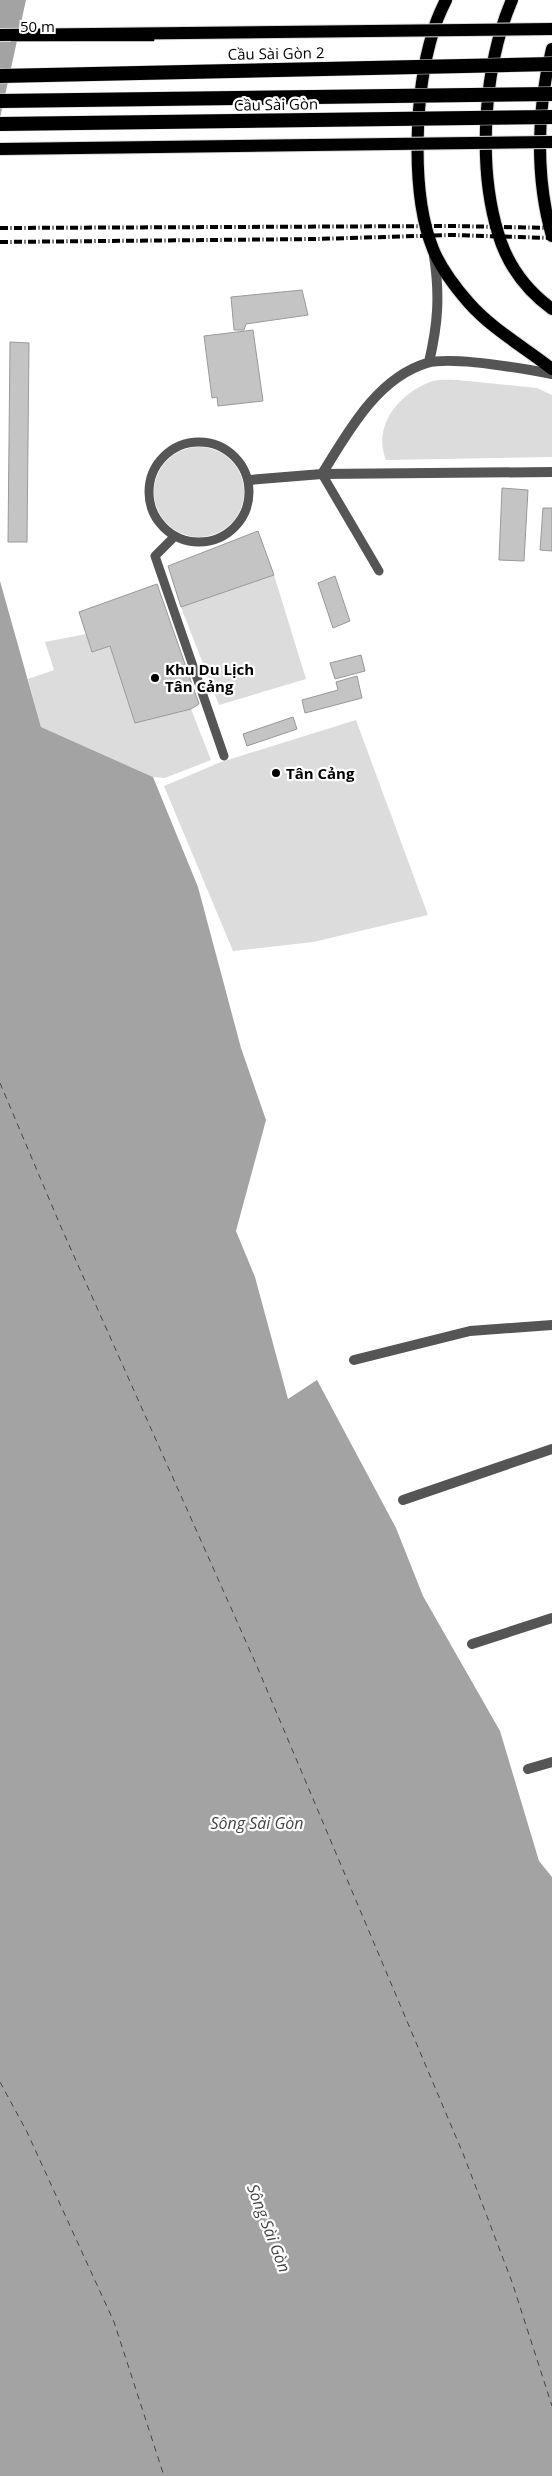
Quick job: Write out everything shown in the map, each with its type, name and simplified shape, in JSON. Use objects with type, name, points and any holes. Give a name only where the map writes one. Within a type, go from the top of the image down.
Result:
[{"type":"highway","name":"Cầu Sài Gòn 2","points":[[0,76],[552,64]]},
{"type":"highway","name":"Cầu Sài Gòn","points":[[0,101],[552,94]]},
{"type":"highway","name":"Cầu Sài Gòn","points":[[0,124],[552,118]]},
{"type":"main road","points":[[446,0],[433,31],[425,65],[420,102],[420,206],[433,250],[448,277],[470,304],[495,328],[552,369]]},
{"type":"main road","points":[[512,0],[505,16],[494,60],[488,102],[486,138],[492,206],[498,233],[508,259],[521,280],[538,299],[552,309]]},
{"type":"main road","name":"Cầu Sài Gòn 2","points":[[0,35],[552,29]]},
{"type":"main road","points":[[552,49],[547,74],[541,130],[543,192],[552,236]]},
{"type":"main road","points":[[0,149],[552,142]]},
{"type":"street","points":[[428,362],[438,311],[438,282],[433,250]]},
{"type":"street","points":[[322,474],[350,428],[384,390],[402,375],[428,362],[463,362],[552,374]]},
{"type":"street","points":[[249,480],[322,474],[552,472]]},
{"type":"street","points":[[354,1360],[470,1331],[552,1325]]},
{"type":"street","points":[[403,1500],[552,1449]]},
{"type":"street","points":[[472,1644],[552,1618]]},
{"type":"street","points":[[528,1769],[552,1762]]},
{"type":"lane","points":[[190,442],[208,442],[223,447],[237,458],[249,480],[250,493],[246,510],[237,525],[226,535],[200,542],[192,542],[175,536],[162,526],[152,512],[148,494],[150,477],[160,459],[173,448],[190,442]]},
{"type":"lane","points":[[322,474],[379,571]]},
{"type":"lane","points":[[175,536],[155,556],[224,756]]},
{"type":"shaded area","points":[[457,380],[537,388],[552,395],[552,457],[386,460],[383,435],[391,413],[399,403],[408,394],[430,382]]},
{"type":"shaded area","points":[[199,447],[216,451],[231,460],[240,475],[244,492],[240,509],[231,524],[216,533],[199,537],[182,533],[167,524],[158,509],[154,492],[158,475],[167,460],[182,451]]},
{"type":"shaded area","points":[[274,575],[306,679],[219,705],[181,607]]},
{"type":"shaded area","points":[[86,634],[92,652],[110,646],[135,723],[191,709],[211,760],[165,778],[153,777],[41,727],[28,679],[54,670],[45,642]]},
{"type":"shaded area","points":[[356,720],[428,915],[313,942],[233,951],[164,786],[221,762]]},
{"type":"water","points":[[0,0],[26,0],[0,118]]},
{"type":"water","name":"Sông Sài Gòn","points":[[0,581],[41,727],[153,777],[198,887],[241,1048],[266,1120],[236,1231],[255,1277],[288,1399],[317,1380],[396,1528],[423,1596],[500,1731],[539,1861],[552,1877],[552,2476],[0,2476]]},
{"type":"building","points":[[302,290],[308,315],[246,324],[244,330],[234,330],[231,297]]},
{"type":"building","points":[[253,330],[263,401],[218,406],[217,397],[212,398],[204,336]]},
{"type":"building","points":[[10,342],[29,343],[27,542],[8,542]]},
{"type":"building","points":[[502,488],[528,490],[524,561],[499,560]]},
{"type":"building","points":[[543,508],[552,508],[552,551],[540,550]]},
{"type":"building","points":[[258,531],[274,575],[181,607],[168,566]]},
{"type":"building","points":[[335,576],[350,621],[333,628],[318,583]]},
{"type":"building","name":"Khu Du Lịch Tân Cảng","points":[[157,584],[199,704],[191,709],[135,723],[110,646],[92,652],[79,612]]},
{"type":"building","points":[[361,655],[365,671],[335,679],[330,663]]},
{"type":"building","points":[[357,676],[362,698],[305,713],[302,700],[338,690],[336,682]]},
{"type":"building","points":[[293,717],[297,729],[247,746],[243,734]]},
{"type":"ferry route","points":[[0,1083],[61,1227],[256,1664],[464,2156],[512,2282],[552,2406]]},
{"type":"ferry route","points":[[0,2082],[27,2132],[114,2322],[164,2476]]},
{"type":"railway","points":[[0,228],[454,226],[552,228]]},
{"type":"railway","points":[[0,242],[316,239],[452,235],[552,238]]},
{"type":"place","name":"Khu Du Lịch Tân Cảng","points":[[155,678]]},
{"type":"place","name":"Tân Cảng","points":[[276,773]]}]
